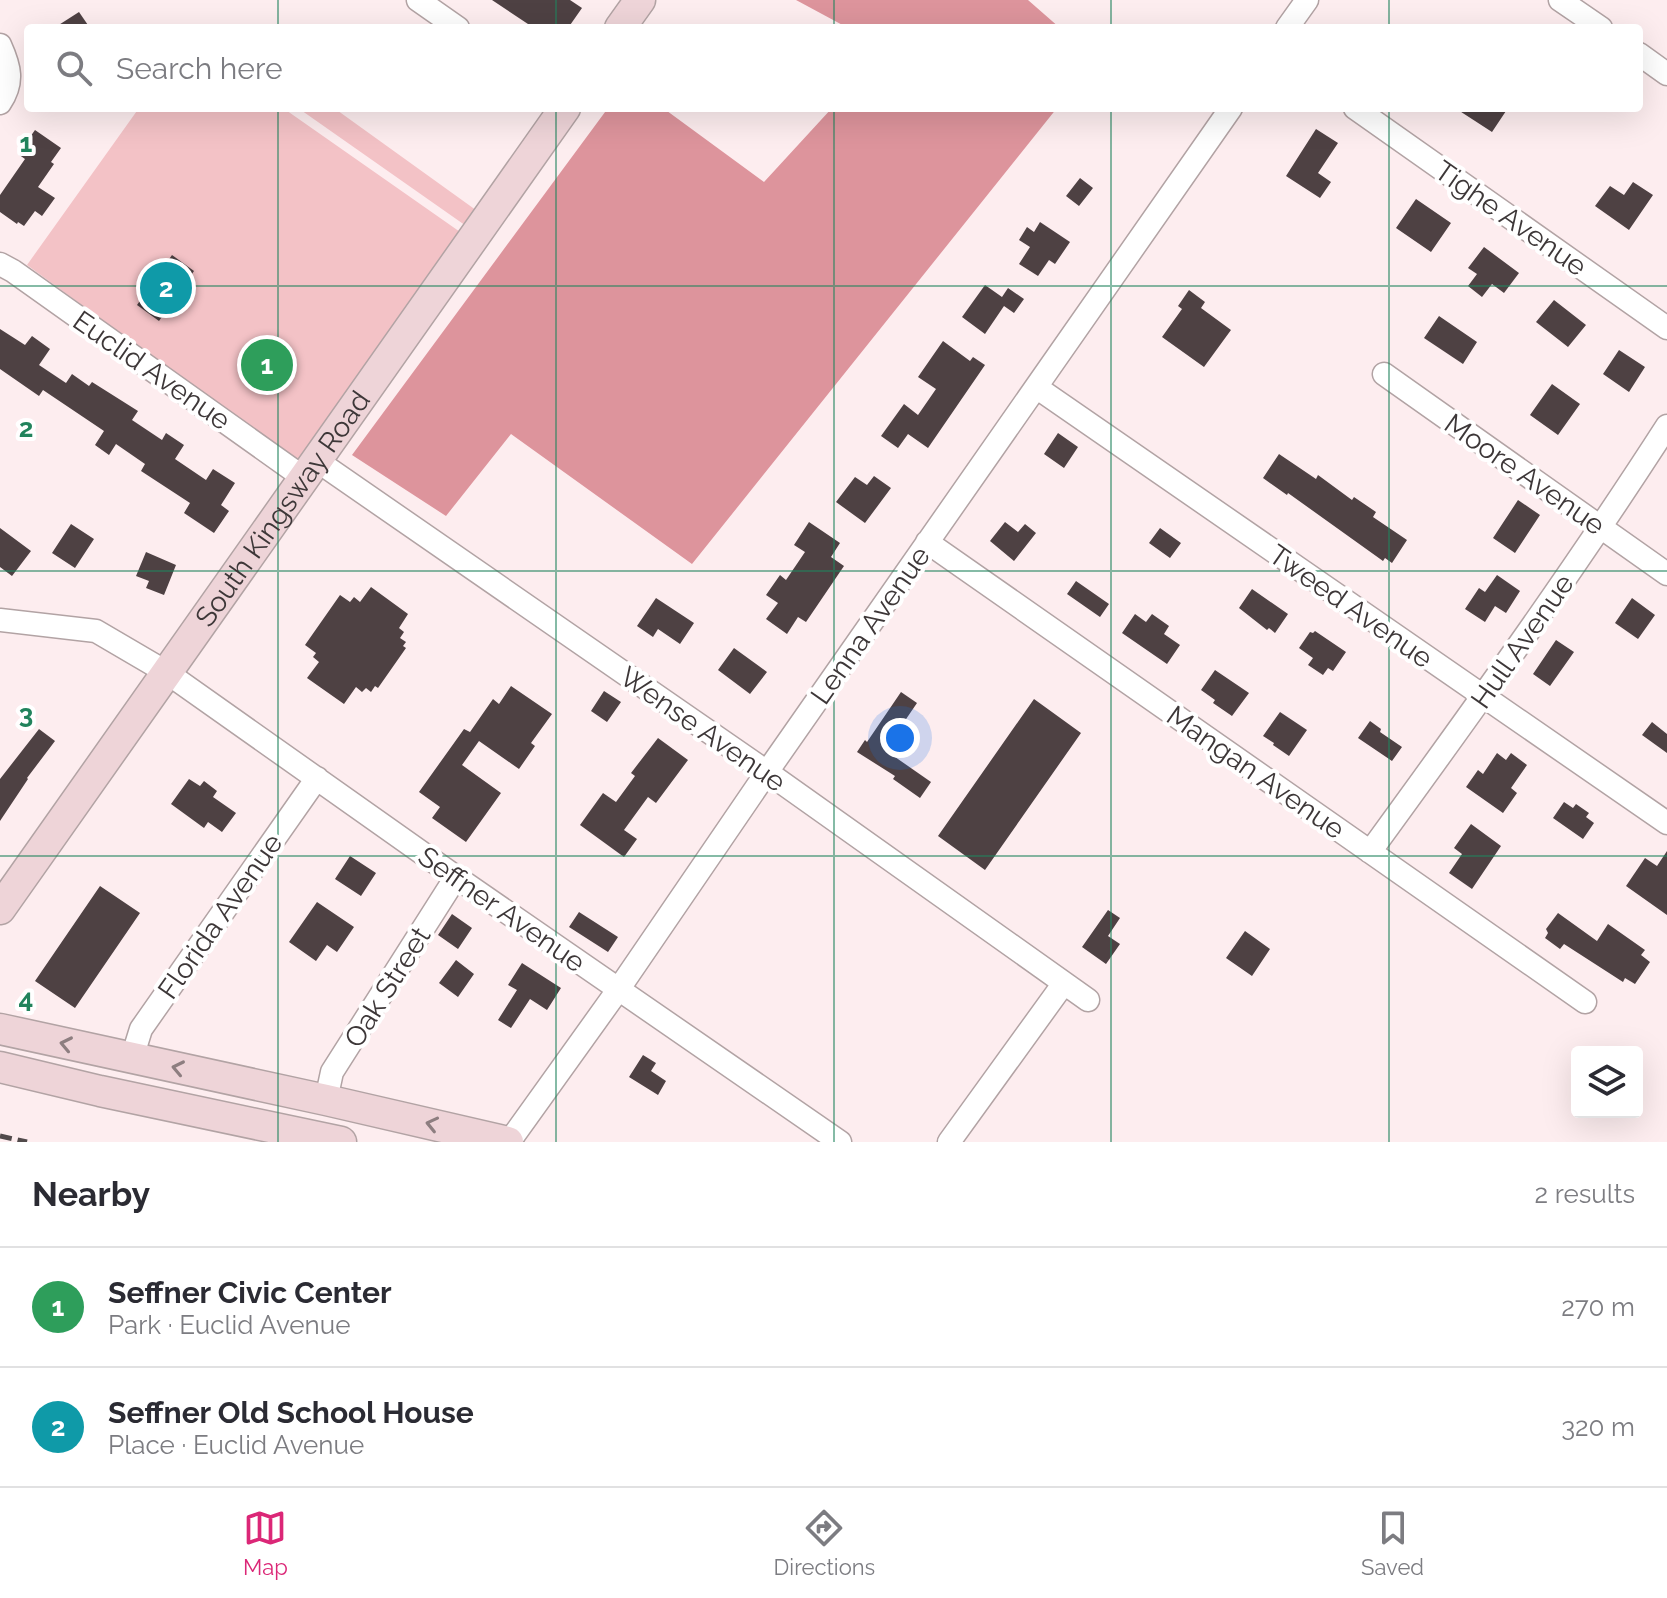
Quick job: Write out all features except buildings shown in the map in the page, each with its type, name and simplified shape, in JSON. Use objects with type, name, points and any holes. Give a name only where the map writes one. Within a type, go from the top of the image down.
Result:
[{"type":"street","points":[[418,0],[452,24]]},
{"type":"street","points":[[623,24],[640,0]]},
{"type":"street","points":[[1290,24],[1307,0]]},
{"type":"street","points":[[1560,0],[1595,24]]},
{"type":"street","points":[[0,45],[9,66],[8,92],[0,103]]},
{"type":"street","points":[[1643,57],[1667,74]]},
{"type":"street","name":"South Kingsway Road","points":[[0,909],[562,112]]},
{"type":"street","name":"Lenna Avenue","points":[[508,1142],[618,990],[1228,112]]},
{"type":"street","name":"Tighe Avenue","points":[[1361,112],[1667,328]]},
{"type":"street","name":"Euclid Avenue","points":[[0,264],[310,469]]},
{"type":"street","name":"Moore Avenue","points":[[1384,374],[1667,574]]},
{"type":"street","name":"Tweed Avenue","points":[[1036,387],[1667,823]]},
{"type":"street","name":"Hull Avenue","points":[[1370,852],[1601,528],[1667,426]]},
{"type":"street","name":"Wense Avenue","points":[[310,469],[767,772],[1088,1000]]},
{"type":"street","name":"Mangan Avenue","points":[[927,542],[1585,1002]]},
{"type":"street","name":"Seffner Avenue","points":[[0,620],[96,631],[166,672],[840,1142]]},
{"type":"street","name":"Florida Avenue","points":[[132,1058],[141,1029],[317,778]]},
{"type":"street","name":"Oak Street","points":[[326,1100],[332,1072],[456,877]]},
{"type":"street","points":[[949,1142],[1064,983]]},
{"type":"street","points":[[0,1029],[508,1142]]},
{"type":"street","points":[[0,1067],[341,1142]]},
{"type":"shaded area","points":[[796,0],[1028,0],[1055,24],[841,24]]},
{"type":"shaded area","points":[[136,112],[289,112],[463,234],[301,465],[27,265]]},
{"type":"shaded area","points":[[304,112],[340,112],[480,213],[469,228]]},
{"type":"shaded area","points":[[605,112],[668,112],[764,182],[828,112],[1054,112],[692,564],[511,434],[446,516],[352,455]]},
{"type":"railway","points":[[0,1136],[27,1142]]},
{"type":"place","name":"Seffner Old School House","points":[[166,288]]},
{"type":"place","name":"Seffner Civic Center","points":[[267,365]]}]
